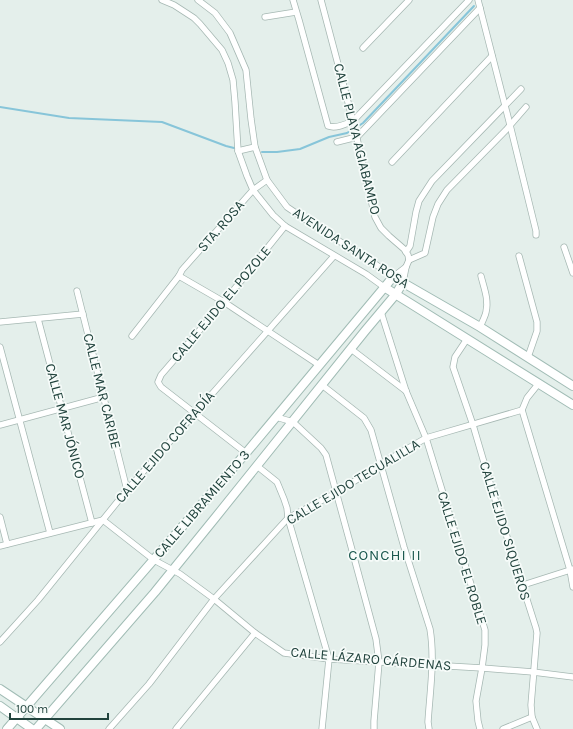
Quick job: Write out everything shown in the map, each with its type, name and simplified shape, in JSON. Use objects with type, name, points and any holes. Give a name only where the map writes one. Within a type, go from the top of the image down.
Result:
[{"type":"street","name":"AVENIDA SANTA ROSA","points":[[162,0],[174,5],[194,18],[222,50],[228,63],[232,80],[236,102],[238,151],[246,176],[253,190],[285,226],[366,274],[384,287],[573,405]]},
{"type":"street","name":"AVENIDA SANTA ROSA","points":[[198,0],[216,13],[230,33],[246,70],[255,147],[267,180],[287,207],[371,261],[393,277],[480,327],[571,384]]},
{"type":"street","points":[[292,0],[328,126],[330,127],[353,121],[469,0]]},
{"type":"street","name":"CALLE PLAYA AGIABAMPO","points":[[321,0],[353,121],[376,217],[381,228],[404,249],[409,260]]},
{"type":"street","points":[[364,48],[409,0]]},
{"type":"street","points":[[478,0],[536,235]]},
{"type":"street","points":[[337,142],[357,137],[480,8]]},
{"type":"street","points":[[265,17],[296,12]]},
{"type":"street","points":[[392,162],[492,56]]},
{"type":"street","points":[[406,252],[410,246],[419,202],[432,181],[521,89]]},
{"type":"street","points":[[403,282],[409,260],[425,253],[433,217],[438,204],[447,190],[526,107]]},
{"type":"street","points":[[238,151],[255,147]]},
{"type":"street","name":"STA. ROSA","points":[[132,336],[180,276],[182,270],[253,190],[267,180]]},
{"type":"street","name":"CALLE EJIDO EL POZOLE","points":[[195,413],[161,387],[158,382],[161,375],[224,302],[285,226]]},
{"type":"street","points":[[564,247],[573,273]]},
{"type":"street","name":"CALLE EJIDO COFRADÍA","points":[[0,642],[38,600],[127,490],[334,256]]},
{"type":"street","points":[[519,256],[537,322],[537,330],[528,357]]},
{"type":"street","points":[[393,277],[406,267]]},
{"type":"street","points":[[180,276],[268,330],[319,365]]},
{"type":"street","points":[[480,327],[487,305],[487,298],[481,276]]},
{"type":"street","name":"CALLE LIBRAMIENTO 3","points":[[7,729],[246,453],[393,277]]},
{"type":"street","name":"CALLE LIBRAMIENTO 3","points":[[36,729],[155,592],[396,294],[403,282]]},
{"type":"street","name":"CALLE MAR CARIBE","points":[[77,291],[127,490]]},
{"type":"street","name":"CALLE EJIDO EL ROBLE","points":[[381,312],[406,391],[426,438],[485,630],[485,645],[476,701],[480,729]]},
{"type":"street","points":[[0,322],[83,314]]},
{"type":"street","name":"CALLE MAR JÓNICO","points":[[38,319],[92,523]]},
{"type":"street","name":"CALLE EJIDO SIQUEROS","points":[[467,339],[455,357],[454,367],[537,633],[531,705],[532,717],[537,729]]},
{"type":"street","points":[[0,347],[50,533]]},
{"type":"street","points":[[350,349],[406,391]]},
{"type":"street","points":[[539,383],[527,398],[522,410],[572,569],[573,587]]},
{"type":"street","points":[[322,384],[364,418],[371,430],[404,547],[432,637],[432,665],[428,722],[429,729]]},
{"type":"street","points":[[0,425],[104,397]]},
{"type":"street","name":"CALLE EJIDO TECUALILLA","points":[[109,729],[149,684],[214,599],[288,518],[336,493],[381,464],[426,438],[522,410]]},
{"type":"street","points":[[195,413],[246,453]]},
{"type":"street","points":[[276,417],[293,422],[321,448],[326,455],[376,639],[379,662],[374,729]]},
{"type":"street","points":[[257,466],[277,482],[284,499],[288,518],[329,659],[322,729]]},
{"type":"street","points":[[0,518],[7,544]]},
{"type":"street","points":[[0,546],[103,520]]},
{"type":"street","name":"CALLE LÁZARO CÁRDENAS","points":[[103,520],[154,560],[180,574],[214,599],[255,633],[284,653],[329,659],[482,668],[573,677]]},
{"type":"street","points":[[522,585],[572,569]]},
{"type":"street","points":[[176,729],[255,633]]},
{"type":"street","points":[[0,689],[60,729]]},
{"type":"street","points":[[0,706],[32,729]]},
{"type":"street","points":[[503,729],[532,717]]},
{"type":"waterway","points":[[360,125],[474,6]]},
{"type":"waterway","points":[[0,107],[69,118],[162,122],[234,148]]},
{"type":"waterway","points":[[262,152],[300,149],[329,137],[350,131]]},
{"type":"district","name":"CONCHI II","points":[[385,555]]}]
